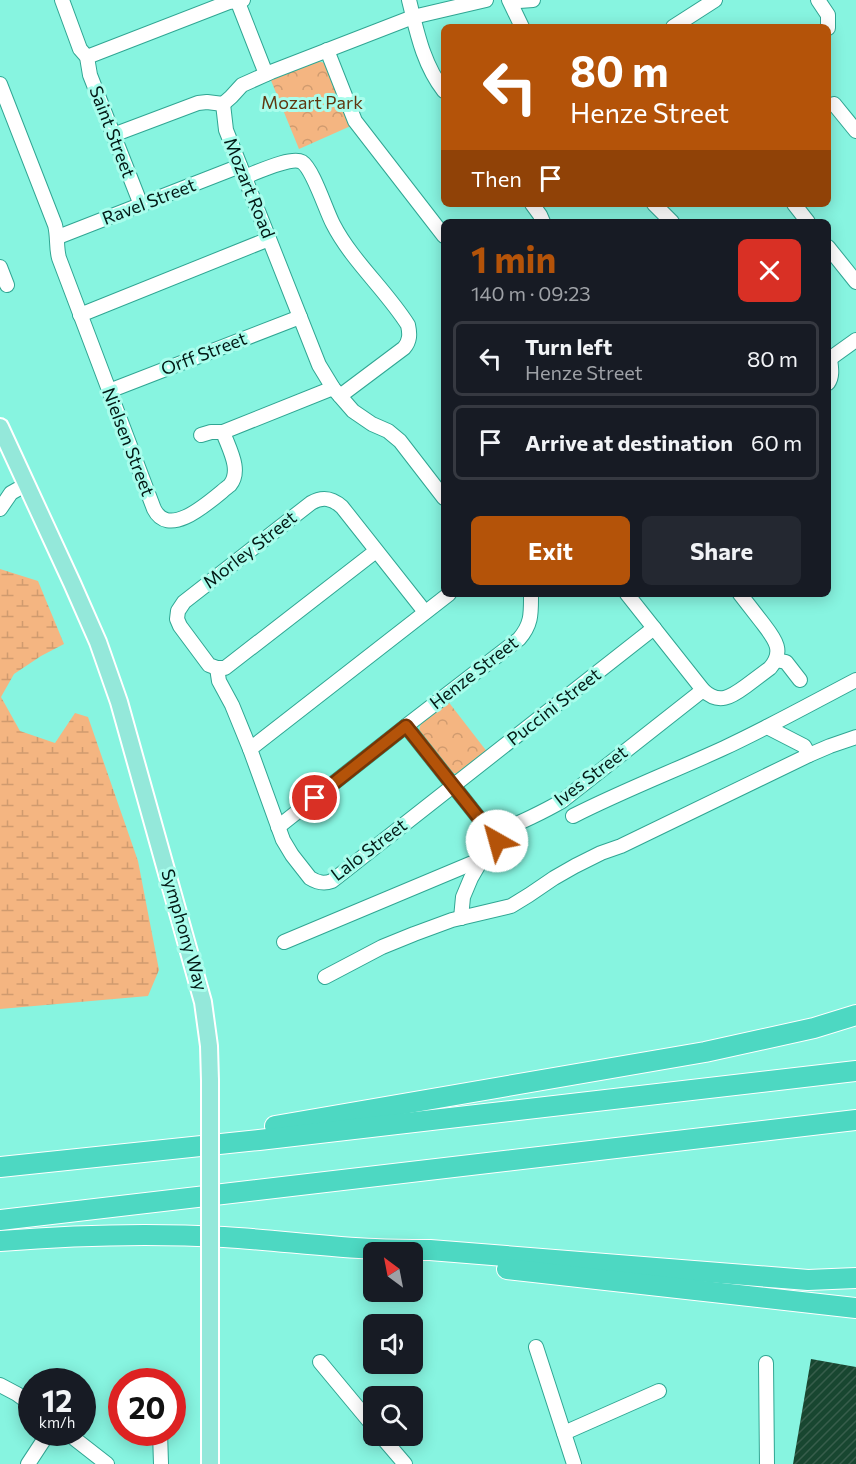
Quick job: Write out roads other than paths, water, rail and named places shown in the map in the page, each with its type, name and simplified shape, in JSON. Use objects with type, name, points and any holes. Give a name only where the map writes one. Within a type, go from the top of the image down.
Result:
[{"type":"highway","points":[[29,1164],[139,1145],[266,1128],[705,1052],[814,1028],[856,1015]]},
{"type":"highway","points":[[0,1167],[260,1140],[856,1071]]},
{"type":"highway","points":[[0,1220],[856,1120]]},
{"type":"highway","points":[[0,1241],[174,1235],[363,1249]]},
{"type":"highway","points":[[423,1250],[808,1280],[856,1278]]},
{"type":"highway","points":[[423,1260],[856,1308]]},
{"type":"main road","name":"Symphony Way","points":[[0,427],[98,642],[119,702],[203,1002],[209,1046],[210,1081],[210,1464]]},
{"type":"street","name":"Saint Street","points":[[62,0],[80,49],[87,57],[90,75],[141,205]]},
{"type":"street","points":[[237,0],[266,74]]},
{"type":"street","points":[[87,57],[229,2],[243,0]]},
{"type":"street","points":[[409,0],[417,35],[434,78],[441,87]]},
{"type":"street","points":[[113,135],[198,103],[223,104],[242,85],[266,74],[413,17],[486,0]]},
{"type":"street","points":[[509,0],[521,24]]},
{"type":"street","points":[[514,0],[533,0]]},
{"type":"street","points":[[678,24],[715,0]]},
{"type":"street","points":[[820,3],[828,15],[828,24]]},
{"type":"street","points":[[327,50],[356,121],[441,232]]},
{"type":"street","points":[[0,84],[58,237],[59,258],[80,315],[269,239]]},
{"type":"street","name":"Mozart Road","points":[[223,104],[226,130],[319,365],[336,392],[358,415],[388,431],[400,441],[441,494]]},
{"type":"street","points":[[834,104],[856,131]]},
{"type":"street","name":"Ravel Street","points":[[58,237],[141,205],[242,172],[285,162],[303,163],[313,178],[340,237],[408,325],[410,335],[404,348],[336,392]]},
{"type":"street","points":[[657,207],[668,219]]},
{"type":"street","points":[[796,207],[806,219]]},
{"type":"street","points":[[831,250],[856,282]]},
{"type":"street","points":[[0,267],[7,285]]},
{"type":"street","name":"Nielsen Street","points":[[80,315],[155,512],[162,519],[173,521],[193,513],[234,481],[235,466],[223,432]]},
{"type":"street","name":"Orff Street","points":[[109,391],[300,317]]},
{"type":"street","points":[[831,359],[856,340]]},
{"type":"street","points":[[201,435],[223,432],[336,392]]},
{"type":"street","points":[[0,509],[11,493],[27,484]]},
{"type":"street","name":"Morley Street","points":[[232,705],[219,681],[217,668],[209,665],[180,626],[177,619],[179,608],[316,500],[325,498],[339,504],[425,612]]},
{"type":"street","points":[[217,668],[221,669],[229,665],[376,551]]},
{"type":"street","points":[[250,749],[445,597]]},
{"type":"street","name":"Henze Street","points":[[278,827],[519,639],[528,628],[530,621],[531,597]]},
{"type":"street","points":[[629,597],[703,690],[717,698],[733,696],[770,668],[776,660],[778,649],[775,638],[742,597]]},
{"type":"street","name":"Puccini Street","points":[[453,786],[654,628]]},
{"type":"street","points":[[776,660],[786,662],[800,680]]},
{"type":"street","points":[[573,816],[767,727],[856,680]]},
{"type":"street","name":"Ives Street","points":[[495,829],[507,827],[562,801],[703,690]]},
{"type":"street","name":"Lalo Street","points":[[232,705],[282,840],[310,878],[318,882],[328,882],[336,878],[453,786]]},
{"type":"street","points":[[284,942],[482,859],[494,850],[497,841],[495,829],[482,822],[406,726]]},
{"type":"street","points":[[767,727],[804,746],[809,755]]},
{"type":"street","points":[[325,977],[382,947],[414,934],[461,918],[511,906],[575,866],[601,853],[621,846],[809,755],[856,737]]},
{"type":"street","points":[[592,777],[609,798]]},
{"type":"street","points":[[461,918],[463,897],[482,859]]},
{"type":"street","points":[[536,1347],[574,1464]]},
{"type":"street","points":[[320,1362],[363,1414]]},
{"type":"street","points":[[766,1363],[766,1464]]},
{"type":"street","points":[[0,1385],[18,1395]]},
{"type":"street","points":[[564,1433],[659,1391]]},
{"type":"street","points":[[28,1464],[40,1446]]},
{"type":"street","points":[[84,1446],[107,1464]]},
{"type":"street","points":[[160,1446],[161,1464]]},
{"type":"street","points":[[388,1446],[399,1462]]},
{"type":"park label","name":"Mozart Park","points":[[312,103]]}]
